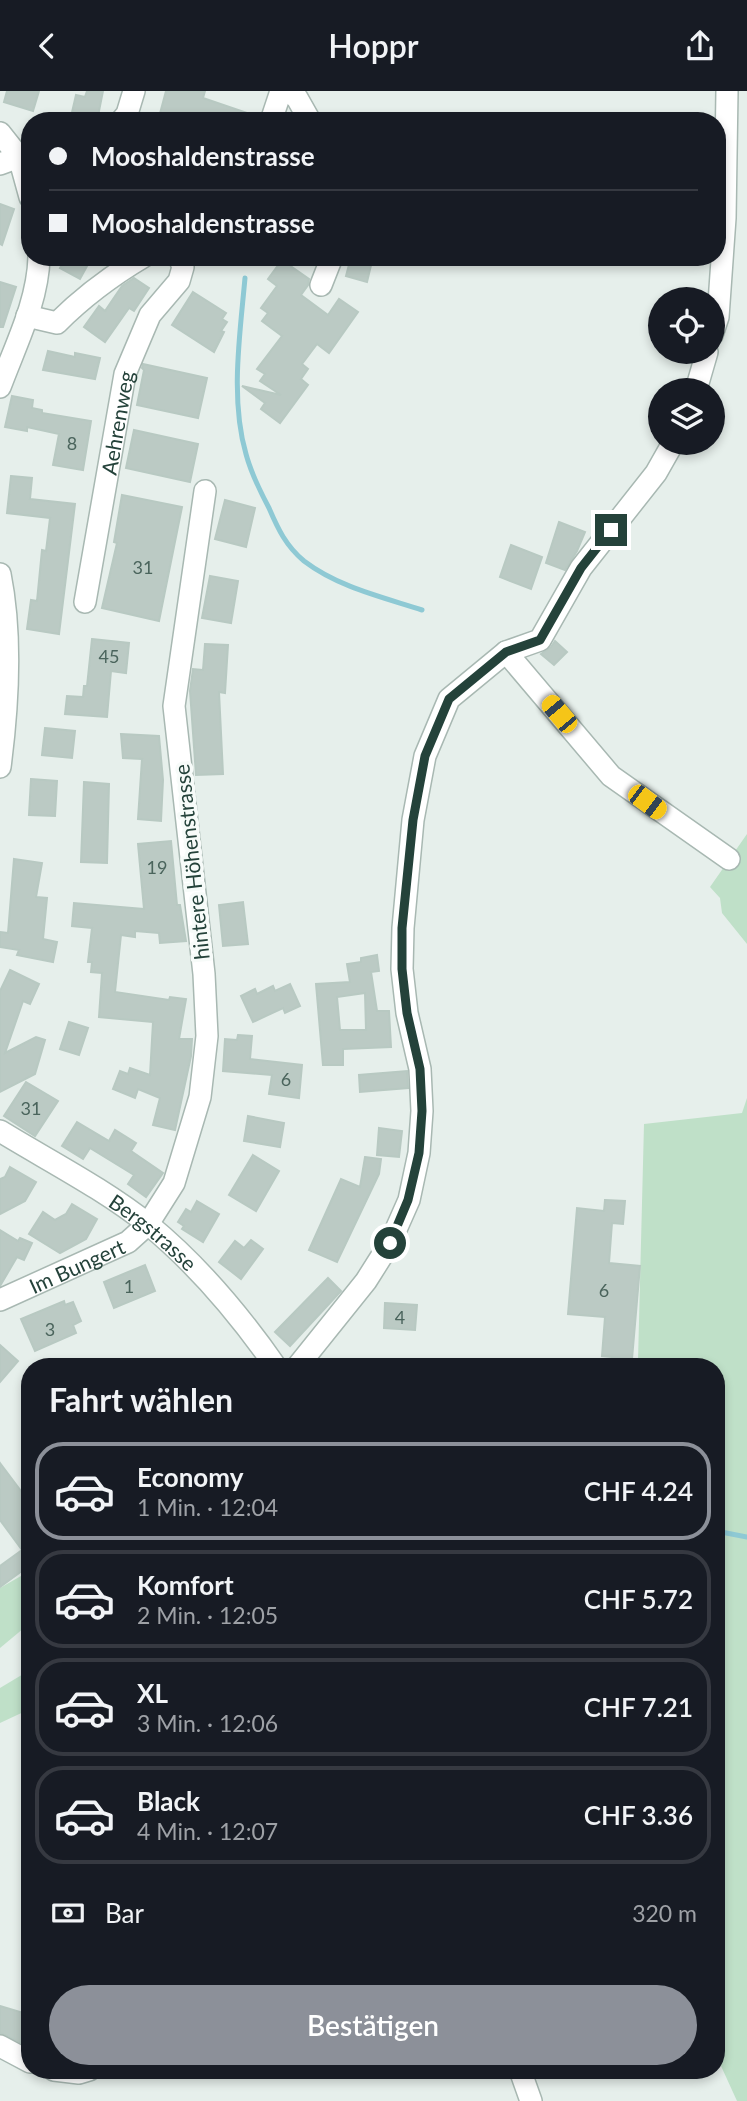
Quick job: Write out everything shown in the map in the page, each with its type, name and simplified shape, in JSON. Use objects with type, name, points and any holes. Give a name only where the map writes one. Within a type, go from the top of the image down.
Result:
[{"type":"street","points":[[129,112],[134,91]]},
{"type":"street","points":[[274,112],[281,91]]},
{"type":"street","points":[[287,91],[297,98],[305,112]]},
{"type":"street","points":[[726,154],[727,91]]},
{"type":"street","points":[[0,134],[16,159]]},
{"type":"street","points":[[0,387],[27,316],[39,266]]},
{"type":"street","points":[[27,316],[57,323],[84,296],[128,266]]},
{"type":"street","name":"Aehrenweg","points":[[85,602],[125,374],[150,315],[179,281],[183,266]]},
{"type":"street","points":[[321,285],[328,266]]},
{"type":"street","points":[[720,287],[722,266]]},
{"type":"street","points":[[304,1358],[366,1281],[390,1243],[408,1200],[419,1153],[422,1111],[420,1069],[407,1013],[402,969],[402,928],[413,820],[425,756],[449,699],[506,652],[540,640],[581,568],[656,473],[666,455]]},
{"type":"street","name":"hintere Höhenstrasse","points":[[148,1224],[174,1183],[200,1097],[207,1036],[204,974],[174,706],[205,491]]},
{"type":"street","points":[[0,574],[7,642],[4,736],[0,767]]},
{"type":"street","points":[[506,652],[611,776],[729,859]]},
{"type":"street","name":"Bergstrasse","points":[[0,1131],[148,1224],[227,1300],[269,1358]]},
{"type":"street","name":"Im Bungert","points":[[0,1300],[128,1242],[148,1224]]},
{"type":"street","points":[[0,2046],[21,2057]]},
{"type":"street","points":[[523,2079],[531,2101]]},
{"type":"green space","points":[[747,834],[747,944],[722,913],[720,898],[710,887]]},
{"type":"green space","points":[[747,1098],[747,2101],[737,2101],[725,2075],[725,1358],[638,1358],[644,1124],[742,1113]]},
{"type":"green space","points":[[21,1576],[21,1630],[0,1648],[0,1588]]},
{"type":"green space","points":[[21,1675],[21,1713],[0,1723],[0,1688]]},
{"type":"building","points":[[7,91],[39,91],[33,111],[4,102]]},
{"type":"building","points":[[87,91],[103,91],[99,112],[72,112],[76,95],[85,97]]},
{"type":"building","points":[[166,91],[205,91],[203,98],[244,112],[160,112]]},
{"type":"building","points":[[0,204],[14,209],[2,245],[0,244]]},
{"type":"building","points":[[61,266],[87,266],[80,279],[60,268]]},
{"type":"building","points":[[278,266],[291,266],[309,279],[301,295],[328,315],[339,299],[358,312],[329,353],[317,344],[302,364],[308,369],[301,379],[308,385],[280,423],[261,409],[265,403],[242,386],[281,395],[260,381],[265,374],[257,369],[282,336],[262,321],[268,313],[261,308],[277,286],[268,279]]},
{"type":"building","points":[[349,266],[371,266],[367,282],[346,276]]},
{"type":"building","points":[[134,278],[149,288],[134,311],[129,308],[105,342],[84,327],[99,306],[105,311],[122,286]]},
{"type":"building","points":[[0,282],[16,287],[3,327],[0,327]]},
{"type":"building","points":[[193,292],[226,313],[222,319],[227,322],[221,331],[224,332],[214,352],[172,325]]},
{"type":"building","points":[[48,351],[75,357],[75,353],[100,358],[95,379],[43,370]]},
{"type":"building","points":[[143,364],[207,378],[198,418],[137,405]]},
{"type":"building","points":[[12,396],[33,400],[32,408],[42,410],[42,413],[91,421],[83,470],[53,465],[59,434],[27,427],[27,431],[5,427]]},
{"type":"building","points":[[134,430],[198,444],[190,482],[126,468]]},
{"type":"building","points":[[11,476],[32,478],[30,499],[75,504],[59,634],[27,629],[31,600],[37,601],[42,550],[46,551],[50,518],[7,513]]},
{"type":"building","points":[[122,495],[182,507],[159,621],[102,608],[117,543],[114,542]]},
{"type":"building","points":[[225,500],[255,508],[246,547],[215,539]]},
{"type":"building","points":[[559,522],[585,532],[565,570],[546,563]]},
{"type":"building","points":[[511,545],[542,557],[531,589],[500,577]]},
{"type":"building","points":[[210,576],[238,581],[231,623],[202,618]]},
{"type":"building","points":[[92,639],[129,643],[126,673],[111,671],[107,717],[65,714],[67,696],[83,697],[84,686],[87,686]]},
{"type":"building","points":[[555,641],[567,652],[554,665],[541,654]]},
{"type":"building","points":[[205,644],[228,645],[225,693],[219,692],[223,774],[196,775],[190,691],[193,669],[203,670]]},
{"type":"building","points":[[45,728],[75,731],[72,758],[42,755]]},
{"type":"building","points":[[121,734],[159,736],[163,780],[161,821],[138,819],[142,759],[123,758]]},
{"type":"building","points":[[31,779],[57,781],[55,816],[29,815]]},
{"type":"building","points":[[84,782],[109,784],[107,863],[81,862]]},
{"type":"building","points":[[171,841],[177,905],[180,905],[186,941],[160,943],[159,933],[135,931],[135,937],[121,935],[115,992],[169,1000],[170,997],[186,999],[179,1039],[192,1039],[191,1056],[175,1130],[153,1125],[160,1098],[138,1089],[135,1098],[113,1089],[120,1071],[128,1074],[130,1068],[150,1075],[153,1022],[99,1017],[102,973],[91,972],[92,962],[88,962],[92,928],[72,926],[74,903],[144,909],[138,844]]},
{"type":"building","points":[[14,859],[42,863],[36,897],[47,898],[43,939],[57,942],[53,962],[17,955],[19,950],[0,947],[0,932],[8,933]]},
{"type":"building","points":[[243,902],[248,944],[223,946],[219,905]]},
{"type":"building","points":[[377,955],[379,971],[371,972],[377,1011],[389,1011],[391,1047],[343,1049],[343,1065],[323,1065],[316,984],[350,982],[347,964],[361,962],[361,958]],"holes":[[[365,993],[366,1030],[340,1030],[337,997]]]},
{"type":"building","points":[[10,970],[39,984],[30,1004],[23,1001],[5,1053],[36,1037],[45,1040],[35,1074],[0,1092],[0,991]]},
{"type":"building","points":[[290,984],[300,1006],[285,1013],[283,1008],[253,1022],[241,996],[255,989],[257,994],[273,986],[275,991]]},
{"type":"building","points":[[69,1022],[88,1028],[79,1055],[60,1049]]},
{"type":"building","points":[[238,1035],[252,1036],[250,1059],[302,1065],[299,1098],[269,1094],[272,1075],[223,1071],[225,1039],[237,1040]]},
{"type":"building","points":[[407,1071],[408,1088],[360,1092],[359,1075]]},
{"type":"building","points":[[26,1082],[58,1101],[35,1136],[4,1116]]},
{"type":"building","points":[[248,1116],[284,1123],[280,1147],[244,1141]]},
{"type":"building","points":[[77,1122],[109,1141],[115,1130],[136,1143],[131,1151],[163,1173],[146,1197],[128,1184],[134,1175],[90,1148],[83,1159],[62,1146]]},
{"type":"building","points":[[379,1128],[402,1131],[399,1157],[377,1155]]},
{"type":"building","points":[[253,1155],[279,1171],[256,1211],[229,1195]]},
{"type":"building","points":[[365,1157],[381,1159],[379,1174],[337,1262],[309,1250],[341,1179],[360,1187]]},
{"type":"building","points":[[10,1167],[36,1182],[25,1201],[0,1214],[0,1179],[5,1177]]},
{"type":"building","points":[[605,1200],[625,1201],[623,1224],[612,1223],[609,1263],[640,1266],[632,1358],[602,1356],[605,1317],[568,1314],[577,1208],[604,1211]]},
{"type":"building","points":[[197,1201],[219,1214],[203,1242],[182,1229],[184,1226],[178,1222],[186,1209],[191,1212]]},
{"type":"building","points":[[72,1204],[97,1219],[86,1239],[60,1253],[29,1234],[43,1212],[55,1220],[66,1214]]},
{"type":"building","points":[[0,1230],[18,1241],[20,1238],[32,1243],[24,1260],[17,1257],[0,1286]]},
{"type":"building","points":[[251,1240],[263,1249],[241,1279],[219,1262],[235,1241],[244,1248]]},
{"type":"building","points":[[145,1265],[155,1291],[114,1308],[104,1282]]},
{"type":"building","points":[[328,1278],[341,1291],[290,1346],[275,1332]]},
{"type":"building","points":[[64,1301],[65,1305],[73,1302],[81,1321],[73,1325],[76,1333],[35,1351],[21,1319]]},
{"type":"building","points":[[385,1303],[417,1305],[415,1330],[384,1328]]},
{"type":"building","points":[[0,1345],[18,1361],[0,1382]]},
{"type":"building","points":[[0,1463],[21,1491],[21,1549],[0,1520]]},
{"type":"building","points":[[21,1551],[21,1572],[0,1587],[0,1566]]},
{"type":"building","points":[[0,2006],[21,2012],[21,2043],[0,2033]]},
{"type":"waterway","points":[[245,278],[239,344],[238,411],[253,475],[279,530],[304,561],[331,578],[422,610]]},
{"type":"waterway","points":[[725,1533],[747,1537]]},
{"type":"route","points":[[390,1243],[408,1200],[419,1153],[422,1111],[420,1069],[407,1013],[402,969],[402,928],[413,820],[425,756],[449,699],[506,652],[540,640],[581,568],[611,530]]}]
